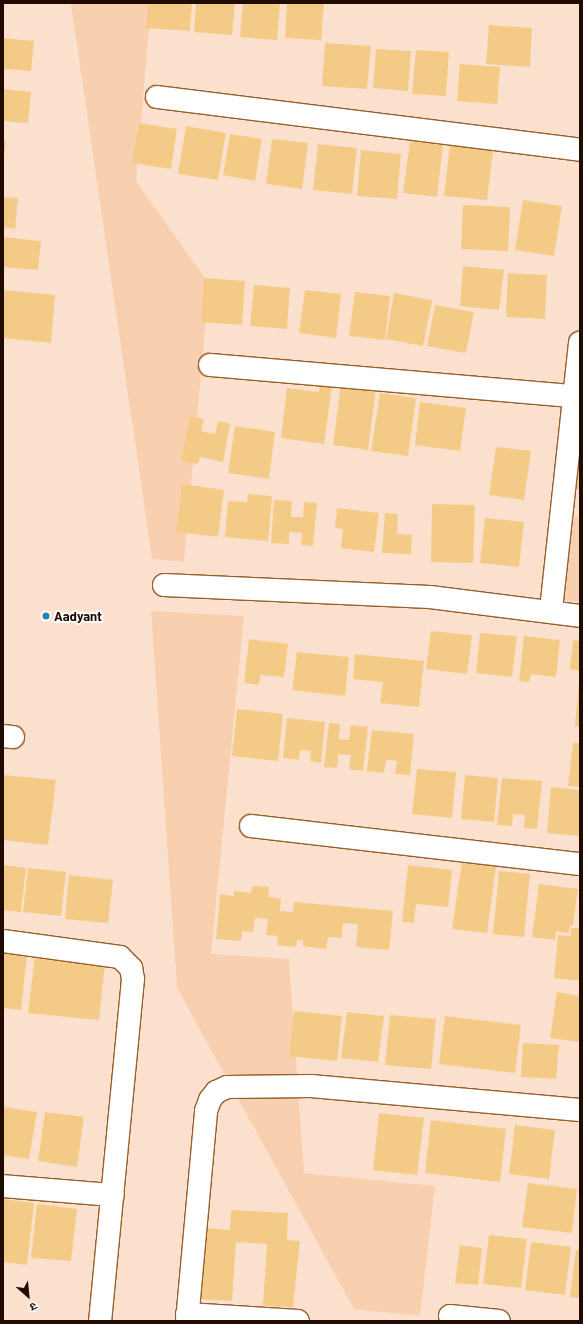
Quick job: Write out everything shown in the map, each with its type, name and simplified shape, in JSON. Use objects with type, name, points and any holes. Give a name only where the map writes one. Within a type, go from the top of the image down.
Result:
[{"type":"lane","points":[[157,97],[580,150]]},
{"type":"lane","points":[[551,610],[572,511],[575,396],[580,343]]},
{"type":"lane","points":[[210,365],[575,396]]},
{"type":"lane","points":[[164,585],[430,597],[551,610],[580,616]]},
{"type":"lane","points":[[251,826],[580,864]]},
{"type":"lane","points":[[3,941],[120,957],[128,962],[131,968],[132,979],[113,1195],[100,1321]]},
{"type":"lane","points":[[298,1321],[187,1317],[206,1112],[210,1100],[222,1090],[227,1087],[311,1086],[580,1110]]},
{"type":"lane","points":[[3,1186],[113,1195]]},
{"type":"lane","points":[[450,1316],[499,1321]]},
{"type":"shaded area","points":[[151,3],[136,181],[209,284],[184,562],[152,559],[71,4]]},
{"type":"shaded area","points":[[567,516],[580,517],[580,602],[558,600]]},
{"type":"shaded area","points":[[151,611],[244,616],[211,954],[289,959],[304,1173],[435,1186],[420,1316],[354,1309],[177,988]]},
{"type":"building","points":[[148,3],[192,3],[190,31],[146,28]]},
{"type":"building","points":[[196,3],[235,3],[232,35],[194,32]]},
{"type":"building","points":[[243,3],[280,3],[277,40],[240,37]]},
{"type":"building","points":[[287,3],[324,3],[321,40],[285,38]]},
{"type":"building","points":[[489,25],[532,28],[530,67],[486,64]]},
{"type":"building","points":[[3,38],[34,41],[31,71],[3,69]]},
{"type":"building","points":[[325,43],[371,46],[367,89],[322,86]]},
{"type":"building","points":[[376,49],[411,51],[408,91],[373,88]]},
{"type":"building","points":[[416,50],[449,52],[446,96],[412,94]]},
{"type":"building","points":[[460,64],[500,67],[497,104],[457,101]]},
{"type":"building","points":[[3,89],[31,92],[28,123],[3,121]]},
{"type":"building","points":[[139,123],[177,129],[171,169],[132,163]]},
{"type":"building","points":[[186,126],[226,133],[218,180],[178,174]]},
{"type":"building","points":[[230,134],[262,139],[255,181],[223,175]]},
{"type":"building","points":[[272,139],[308,143],[302,189],[266,184]]},
{"type":"building","points":[[3,141],[6,142],[4,157],[3,157]]},
{"type":"building","points":[[410,141],[443,145],[437,197],[403,193]]},
{"type":"building","points":[[318,144],[357,148],[352,194],[313,190]]},
{"type":"building","points":[[450,145],[493,150],[487,200],[444,196]]},
{"type":"building","points":[[361,150],[401,154],[397,199],[357,196]]},
{"type":"building","points":[[3,197],[18,198],[15,229],[3,227]]},
{"type":"building","points":[[523,200],[562,206],[554,256],[515,250]]},
{"type":"building","points":[[463,205],[510,207],[508,251],[461,249]]},
{"type":"building","points":[[3,237],[41,241],[38,270],[3,267]]},
{"type":"building","points":[[463,266],[504,270],[499,310],[460,306]]},
{"type":"building","points":[[508,273],[547,275],[545,319],[506,317]]},
{"type":"building","points":[[204,278],[245,281],[242,325],[201,322]]},
{"type":"building","points":[[254,285],[290,288],[287,329],[250,326]]},
{"type":"building","points":[[3,290],[55,295],[51,343],[3,338]]},
{"type":"building","points":[[305,290],[341,294],[336,338],[299,333]]},
{"type":"building","points":[[355,292],[390,296],[385,340],[349,336]]},
{"type":"building","points":[[394,293],[432,300],[423,346],[386,339]]},
{"type":"building","points":[[435,305],[474,312],[466,353],[427,346]]},
{"type":"building","points":[[341,383],[376,387],[368,450],[333,445]]},
{"type":"building","points":[[320,385],[332,386],[324,444],[281,438],[287,388],[319,392]]},
{"type":"building","points":[[380,393],[416,398],[408,456],[371,451]]},
{"type":"building","points":[[420,402],[466,408],[460,451],[415,445]]},
{"type":"building","points":[[190,416],[204,419],[201,431],[215,434],[218,421],[230,424],[223,462],[200,457],[198,464],[181,461]]},
{"type":"building","points":[[235,426],[275,432],[269,479],[228,473]]},
{"type":"building","points":[[572,446],[580,446],[580,489],[569,488]]},
{"type":"building","points":[[496,447],[531,451],[524,500],[489,495]]},
{"type":"building","points":[[182,484],[224,490],[218,537],[176,532]]},
{"type":"building","points":[[248,494],[272,496],[268,541],[225,537],[228,501],[247,502]]},
{"type":"building","points":[[274,500],[292,501],[291,517],[303,517],[304,502],[317,503],[313,546],[301,545],[302,533],[289,532],[289,544],[271,543]]},
{"type":"building","points":[[432,504],[475,505],[473,563],[431,562]]},
{"type":"building","points":[[337,508],[379,513],[374,552],[341,548],[343,529],[335,528]]},
{"type":"building","points":[[385,513],[398,514],[397,534],[412,535],[411,554],[382,553]]},
{"type":"building","points":[[485,518],[524,522],[519,567],[480,563]]},
{"type":"building","points":[[431,631],[472,635],[467,674],[426,669]]},
{"type":"building","points":[[480,633],[517,636],[512,677],[476,673]]},
{"type":"building","points":[[524,636],[560,640],[556,677],[531,674],[529,682],[519,681]]},
{"type":"building","points":[[249,639],[288,644],[284,677],[260,675],[259,685],[244,683]]},
{"type":"building","points":[[573,640],[580,641],[580,671],[570,669]]},
{"type":"building","points":[[297,652],[349,657],[345,696],[292,690]]},
{"type":"building","points":[[355,654],[424,661],[419,707],[380,703],[383,682],[353,679]]},
{"type":"building","points":[[580,682],[580,727],[575,726]]},
{"type":"building","points":[[237,709],[283,714],[278,761],[232,756]]},
{"type":"building","points":[[287,718],[325,722],[321,763],[310,761],[311,751],[300,750],[299,760],[283,758]]},
{"type":"building","points":[[329,723],[340,724],[339,739],[349,740],[351,725],[368,727],[363,771],[349,769],[351,755],[338,754],[337,768],[324,767]]},
{"type":"building","points":[[372,730],[414,734],[410,775],[395,774],[397,761],[386,760],[384,773],[367,771]]},
{"type":"building","points":[[573,743],[580,743],[580,787],[568,786]]},
{"type":"building","points":[[417,769],[456,772],[452,818],[412,814]]},
{"type":"building","points":[[3,775],[56,780],[48,845],[3,840]]},
{"type":"building","points":[[465,775],[498,778],[494,822],[461,819]]},
{"type":"building","points":[[502,778],[542,781],[537,829],[524,828],[525,815],[513,814],[512,826],[497,825]]},
{"type":"building","points":[[551,787],[580,790],[580,836],[547,833]]},
{"type":"building","points":[[462,862],[496,866],[487,933],[452,929]]},
{"type":"building","points":[[3,865],[26,868],[21,912],[3,910]]},
{"type":"building","points":[[408,865],[452,870],[448,907],[416,904],[414,923],[402,922]]},
{"type":"building","points":[[28,868],[66,872],[61,916],[23,912]]},
{"type":"building","points":[[499,871],[530,874],[524,937],[493,934]]},
{"type":"building","points":[[69,875],[113,880],[108,923],[65,919]]},
{"type":"building","points":[[539,884],[578,889],[573,925],[570,925],[569,933],[556,931],[555,940],[532,937]]},
{"type":"building","points":[[252,886],[269,887],[268,897],[281,899],[280,911],[293,912],[294,902],[393,911],[389,950],[356,947],[358,924],[343,923],[342,938],[328,937],[326,949],[303,946],[303,940],[297,940],[296,947],[277,945],[278,936],[266,935],[268,919],[255,918],[253,932],[242,931],[241,941],[216,939],[220,894],[234,896],[234,891],[251,893]]},
{"type":"building","points":[[571,928],[580,928],[580,981],[554,978],[558,935],[571,936]]},
{"type":"building","points":[[3,952],[27,955],[21,1010],[3,1008]]},
{"type":"building","points":[[35,955],[105,962],[99,1020],[28,1013]]},
{"type":"building","points":[[557,992],[580,996],[580,1042],[550,1038]]},
{"type":"building","points":[[294,1011],[342,1016],[337,1061],[289,1056]]},
{"type":"building","points":[[347,1012],[384,1016],[378,1062],[341,1058]]},
{"type":"building","points":[[390,1015],[436,1019],[431,1069],[385,1065]]},
{"type":"building","points":[[445,1016],[521,1025],[515,1073],[439,1064]]},
{"type":"building","points":[[523,1043],[559,1045],[556,1079],[521,1077]]},
{"type":"building","points":[[3,1107],[37,1112],[29,1159],[3,1155]]},
{"type":"building","points":[[45,1112],[84,1117],[77,1167],[38,1161]]},
{"type":"building","points":[[379,1113],[424,1118],[417,1175],[373,1170]]},
{"type":"building","points":[[431,1120],[506,1129],[500,1182],[425,1173]]},
{"type":"building","points":[[515,1125],[555,1130],[549,1179],[509,1174]]},
{"type":"building","points":[[528,1183],[577,1189],[572,1233],[522,1227]]},
{"type":"building","points":[[3,1199],[34,1203],[27,1265],[3,1262]]},
{"type":"building","points":[[37,1204],[77,1209],[71,1261],[31,1258]]},
{"type":"building","points":[[231,1210],[288,1213],[287,1240],[300,1241],[293,1307],[263,1306],[267,1244],[236,1242],[232,1301],[199,1299],[203,1228],[230,1230]]},
{"type":"building","points":[[489,1235],[527,1239],[521,1288],[483,1284]]},
{"type":"building","points":[[531,1242],[571,1247],[565,1295],[525,1290]]},
{"type":"building","points":[[460,1245],[482,1248],[478,1285],[455,1283]]},
{"type":"building","points":[[576,1250],[580,1251],[580,1298],[570,1297]]},
{"type":"place","name":"Aadyant","points":[[46,616]]}]
